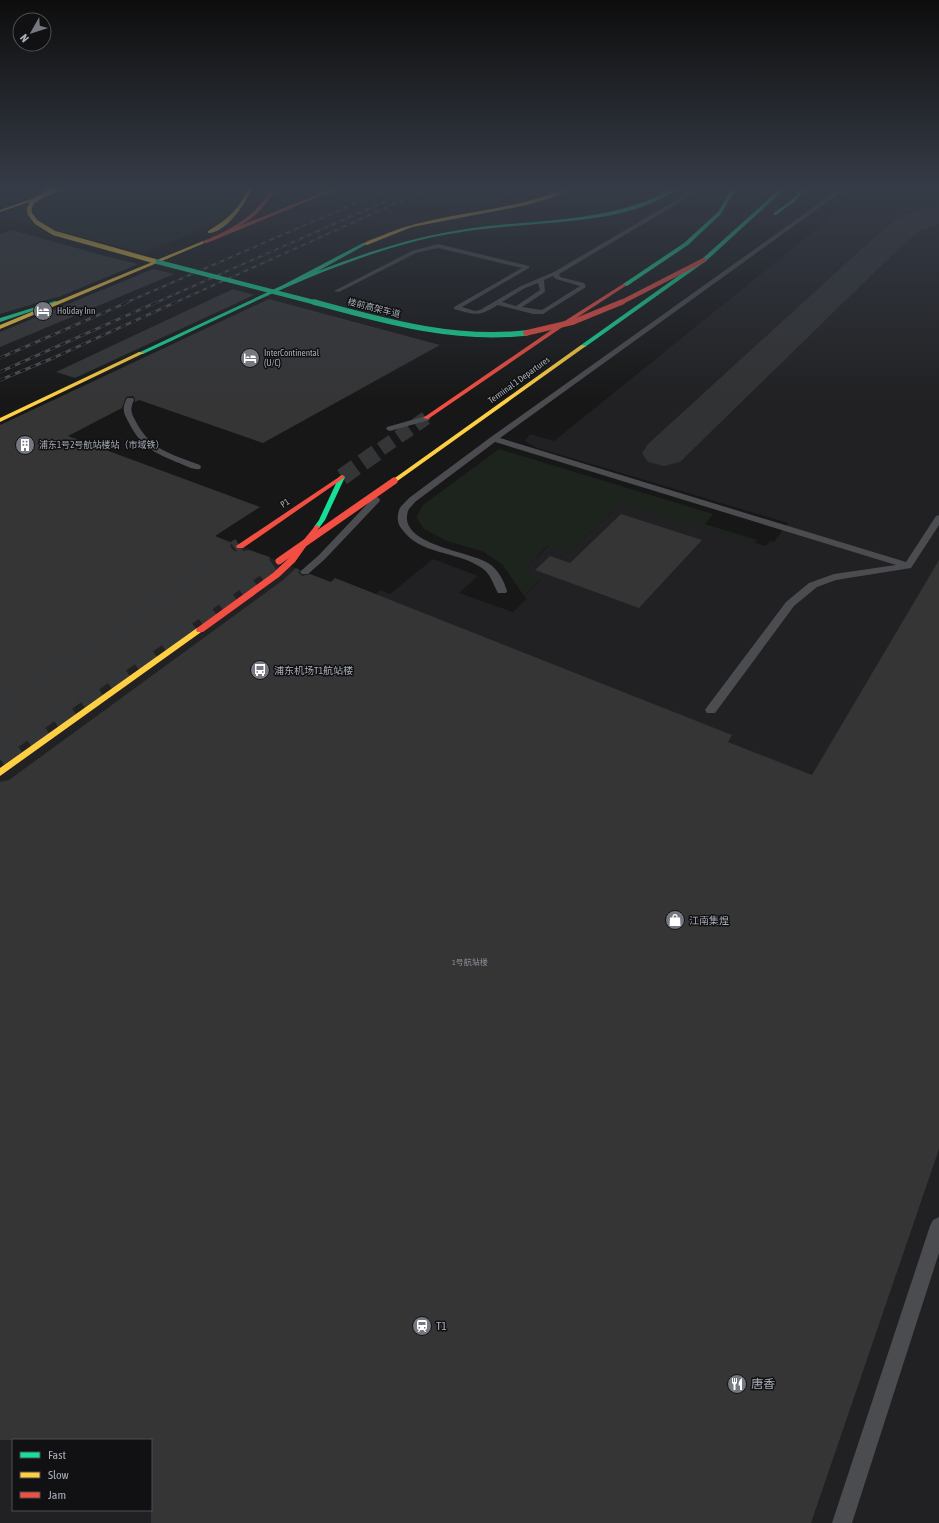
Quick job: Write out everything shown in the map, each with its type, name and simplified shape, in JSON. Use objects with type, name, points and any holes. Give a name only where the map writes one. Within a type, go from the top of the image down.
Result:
[{"type":"main road","name":"楼前高架车道","points":[[144,258],[376,320],[438,332],[479,335],[510,335],[546,330],[592,316],[704,260]]},
{"type":"main road","points":[[116,280],[159,258]]},
{"type":"main road","points":[[0,327],[168,258]]},
{"type":"main road","points":[[0,420],[297,280],[337,258]]},
{"type":"main road","points":[[297,280],[361,258]]},
{"type":"main road","points":[[426,418],[562,325],[665,258]]},
{"type":"main road","name":"Terminal 1 Departures","points":[[279,561],[704,260]]},
{"type":"main road","points":[[276,280],[306,288]]},
{"type":"main road","name":"楼前高架车道","points":[[333,292],[344,298]]},
{"type":"main road","points":[[0,320],[76,296]]},
{"type":"main road","points":[[513,344],[554,315],[578,302],[562,325]]},
{"type":"main road","name":"楼前高架车道","points":[[427,319],[466,329],[510,335]]},
{"type":"main road","points":[[481,380],[503,353]]},
{"type":"main road","name":"P1","points":[[0,774],[276,575],[292,560],[322,520],[342,477],[240,546]]},
{"type":"lane","points":[[333,292],[402,258]]},
{"type":"lane","points":[[489,258],[527,267],[456,308],[475,313],[482,312],[523,287],[556,273],[581,258]]},
{"type":"lane","points":[[502,591],[500,582],[486,566],[474,560],[432,547],[416,539],[406,530],[402,521],[403,510],[412,500],[494,439],[747,258]]},
{"type":"lane","points":[[497,303],[538,312],[546,311],[583,287],[582,284],[558,278],[556,273]]},
{"type":"lane","points":[[517,308],[543,291],[541,280]]},
{"type":"lane","points":[[130,400],[127,405],[127,411],[140,437],[153,448],[196,467]]},
{"type":"lane","points":[[390,429],[426,418]]},
{"type":"lane","points":[[494,439],[776,527],[908,566]]},
{"type":"lane","points":[[305,572],[322,557],[394,481]]},
{"type":"lane","points":[[711,710],[790,604],[801,593],[812,585],[834,577],[908,566],[939,518]]},
{"type":"lane","points":[[842,1523],[939,1226]]},
{"type":"shaded area","points":[[781,258],[939,258],[939,1523],[0,1523],[0,692],[226,540],[330,582],[335,578],[376,594],[380,590],[390,594],[433,559],[478,576],[459,593],[513,612],[527,598],[524,596],[541,580],[522,573],[548,546],[568,553],[622,502],[766,546],[770,541],[774,542],[788,523],[535,447],[525,441],[530,434],[554,441]]},
{"type":"shaded area","points":[[499,449],[713,514],[705,524],[757,540],[754,543],[622,502],[568,553],[547,546],[522,573],[541,579],[524,596],[502,564],[484,552],[447,541],[424,529],[416,517],[423,505]]},
{"type":"building","points":[[0,258],[114,258],[138,264],[59,297],[0,314]]},
{"type":"building","points":[[153,269],[174,274],[0,347],[0,332]]},
{"type":"building","points":[[233,289],[254,295],[75,378],[56,372]]},
{"type":"building","points":[[269,299],[440,345],[263,443],[139,400],[135,402],[133,396],[126,397],[122,408],[68,436],[260,507],[215,536],[232,543],[230,546],[234,551],[240,552],[249,550],[270,557],[269,562],[272,567],[0,760],[0,425]]},
{"type":"building","points":[[621,514],[702,540],[639,608],[535,570],[550,556],[570,563]]},
{"type":"building","points":[[939,560],[939,1149],[811,1523],[151,1523],[152,1439],[0,1440],[0,782],[9,780],[283,580],[296,568],[300,570],[298,572],[302,576],[310,574],[331,582],[335,578],[732,735],[728,742],[812,775]]},
{"type":"taxiway","points":[[664,453],[871,258]]},
{"type":"tunnel","points":[[381,449],[426,418]]},
{"type":"tunnel","points":[[342,477],[383,448]]},
{"type":"tunnel","points":[[111,633],[240,546]]},
{"type":"tunnel","points":[[178,633],[279,561]]},
{"type":"tunnel","points":[[0,708],[113,632]]},
{"type":"tunnel","points":[[0,759],[179,632]]},
{"type":"railway","points":[[125,303],[229,258]]},
{"type":"railway","points":[[155,303],[257,258]]},
{"type":"railway","points":[[174,303],[274,258]]},
{"type":"railway","points":[[0,358],[128,302]]},
{"type":"railway","points":[[0,372],[157,302]]},
{"type":"railway","points":[[0,380],[53,358],[176,302]]},
{"type":"traffic: fast","points":[[141,353],[285,286],[338,258]]},
{"type":"traffic: fast","points":[[297,280],[357,258]]},
{"type":"traffic: fast","points":[[625,285],[665,258]]},
{"type":"traffic: fast","points":[[583,346],[706,258]]},
{"type":"traffic: fast","points":[[154,261],[400,325],[462,334],[510,335],[526,333]]},
{"type":"traffic: fast","points":[[0,320],[57,302]]},
{"type":"traffic: fast","points":[[317,527],[322,520],[342,477]]},
{"type":"traffic: slow","points":[[144,258],[154,261]]},
{"type":"traffic: slow","points":[[0,327],[166,258]]},
{"type":"traffic: slow","points":[[394,481],[583,346]]},
{"type":"traffic: slow","points":[[0,420],[141,353]]},
{"type":"traffic: slow","points":[[0,773],[200,630]]},
{"type":"traffic: jam","points":[[526,333],[550,329],[596,314],[640,294],[704,260]]},
{"type":"traffic: jam","points":[[426,418],[562,325],[625,285]]},
{"type":"traffic: jam","points":[[240,546],[342,477]]},
{"type":"traffic: jam","points":[[279,561],[394,481]]},
{"type":"traffic: jam","points":[[200,630],[276,575],[292,560],[317,527]]},
{"type":"place","name":"Holiday Inn","points":[[43,311]]},
{"type":"place","name":"InterContinental (U/C)","points":[[250,358]]},
{"type":"place","name":"浦东1号2号航站楼站（市域铁）","points":[[25,445]]},
{"type":"place","name":"浦东机场T1航站楼","points":[[260,670]]},
{"type":"place","name":"江南集煌","points":[[675,920]]},
{"type":"place","name":"T1","points":[[422,1326]]},
{"type":"place","name":"唐香","points":[[737,1384]]}]
